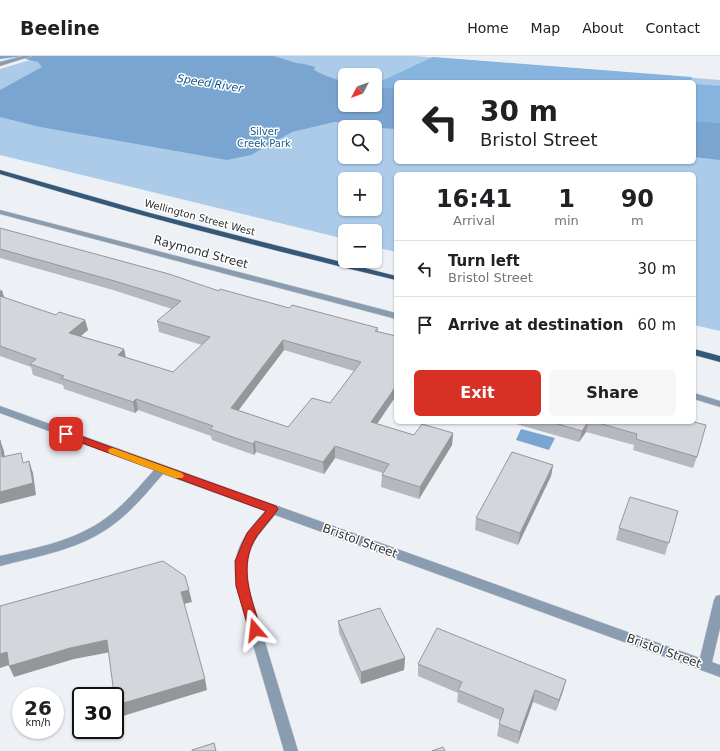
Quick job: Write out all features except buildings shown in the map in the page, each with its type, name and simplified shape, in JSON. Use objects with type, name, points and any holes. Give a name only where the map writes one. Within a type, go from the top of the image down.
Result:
[{"type":"main road","name":"Wellington Street West","points":[[0,172],[62,192],[240,240],[394,278]]},
{"type":"main road","points":[[696,353],[720,359]]},
{"type":"street","points":[[0,64],[29,56]]},
{"type":"street","name":"Raymond Street","points":[[0,212],[394,315]]},
{"type":"street","points":[[696,397],[720,404]]},
{"type":"street","name":"Bristol Street","points":[[0,409],[160,469],[720,671]]},
{"type":"street","points":[[0,561],[52,548],[73,541],[96,530],[125,508],[160,469]]},
{"type":"street","points":[[273,509],[251,536],[243,554],[241,561],[242,586],[291,751]]},
{"type":"street","points":[[705,665],[720,600]]},
{"type":"green space","name":"Silver Creek Park","points":[[43,56],[415,56],[720,80],[720,331],[696,325],[696,172],[394,172],[394,252],[382,249],[382,224],[338,224],[338,237],[0,155],[0,69]]},
{"type":"shaded area","points":[[433,57],[692,77],[691,80],[394,80],[394,92],[382,91],[382,81]]},
{"type":"shaded area","points":[[696,84],[720,86],[720,123],[696,121]]},
{"type":"water","name":"Speed River","points":[[0,56],[274,56],[315,67],[314,70],[338,80],[338,112],[382,112],[382,89],[394,89],[394,129],[382,128],[382,120],[338,120],[338,122],[292,132],[251,155],[227,160],[40,127],[0,117],[0,90],[42,67],[38,62],[17,57],[0,59]]},
{"type":"water","points":[[696,121],[720,123],[720,160],[696,157]]},
{"type":"water","points":[[521,429],[555,438],[549,450],[516,440]]},
{"type":"slow traffic","points":[[113,451],[179,476]]},
{"type":"route","points":[[66,434],[273,509],[251,536],[241,561],[242,586],[255,630]]}]
